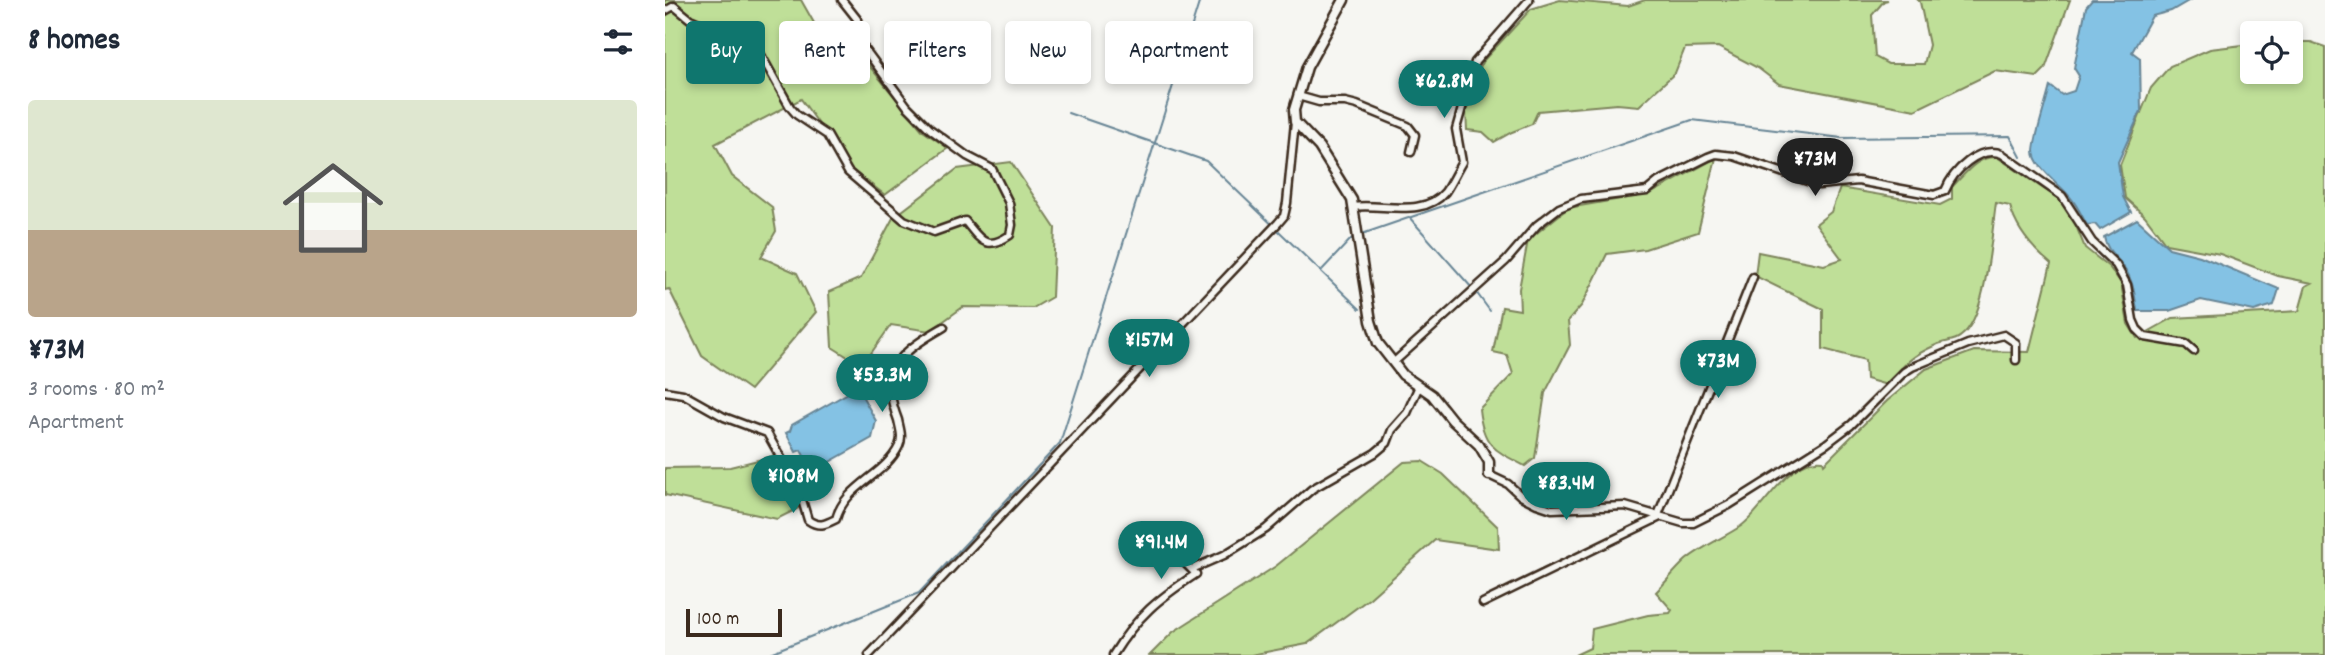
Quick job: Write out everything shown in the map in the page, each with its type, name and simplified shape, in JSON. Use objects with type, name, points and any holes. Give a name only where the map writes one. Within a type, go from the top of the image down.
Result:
[{"type":"street","points":[[665,12],[674,6],[690,19],[758,48],[797,116],[827,135],[848,172],[904,220],[934,232],[965,221],[985,243],[995,243],[1010,235],[1012,225],[1009,203],[992,169],[967,156],[939,136],[907,106],[861,44],[856,19],[842,0]]},
{"type":"street","points":[[869,655],[1278,223],[1287,203],[1294,110],[1298,96],[1310,58],[1344,0]]},
{"type":"street","points":[[1353,207],[1370,205],[1414,208],[1425,205],[1444,192],[1462,162],[1456,129],[1475,62],[1529,0]]},
{"type":"street","points":[[1298,96],[1319,102],[1357,104],[1408,126],[1415,135],[1411,152]]},
{"type":"street","points":[[1295,122],[1319,147],[1349,192],[1373,332],[1385,355],[1403,375],[1432,395],[1452,420],[1479,444],[1489,462],[1489,475],[1508,484],[1537,505],[1552,509],[1625,506],[1683,523],[1693,523],[1728,505],[1826,444],[1851,425],[1903,372],[1912,367],[1968,344],[2004,335],[2015,344],[2016,360]]},
{"type":"street","points":[[1393,363],[1506,261],[1537,225],[1559,208],[1581,199],[1647,191],[1658,182],[1716,154],[1734,156],[1819,185],[1858,181],[1934,195],[1945,191],[1949,181],[1965,165],[1985,152],[2002,154],[2062,196],[2092,242],[2116,265],[2127,285],[2137,329],[2151,338],[2186,344],[2194,351]]},
{"type":"street","points":[[1483,603],[1660,516],[1753,277]]},
{"type":"street","points":[[665,391],[684,394],[724,417],[767,433],[799,490],[808,520],[818,526],[824,525],[836,519],[853,492],[888,464],[899,448],[902,438],[891,394],[891,377],[905,351],[944,327]]},
{"type":"street","points":[[1192,569],[1224,555],[1266,529],[1312,489],[1375,453],[1387,443],[1392,430],[1407,413],[1419,386]]},
{"type":"street","points":[[1113,655],[1128,631],[1162,596],[1196,574],[1182,560]]},
{"type":"green space","points":[[665,0],[801,0],[813,21],[779,21],[779,84],[870,84],[870,67],[923,131],[948,148],[885,195],[851,169],[801,99],[715,144],[732,176],[772,207],[776,231],[761,257],[797,273],[816,312],[750,390],[702,356],[669,289],[665,290]]},
{"type":"green space","points":[[1560,0],[1628,6],[1645,0],[1888,0],[1872,15],[1875,57],[1888,64],[1924,64],[1929,45],[1918,0],[2070,0],[2045,69],[2037,77],[1995,71],[1915,110],[1779,84],[1758,68],[1718,47],[1685,48],[1675,73],[1639,106],[1617,104],[1538,111],[1532,124],[1494,142],[1483,132],[1467,130],[1466,112],[1482,62],[1531,9]]},
{"type":"green space","points":[[2303,42],[2325,47],[2325,655],[1575,655],[1590,648],[1592,629],[1648,615],[1670,613],[1672,610],[1656,592],[1686,560],[1741,526],[1778,485],[1799,467],[1811,462],[1823,461],[1824,464],[1887,401],[1926,369],[1974,351],[2029,352],[2051,264],[2026,238],[2016,223],[2010,206],[1996,203],[1982,294],[1970,326],[1961,336],[1920,353],[1903,366],[1887,385],[1866,379],[1865,360],[1823,349],[1823,309],[1755,276],[1758,252],[1824,265],[1842,259],[1816,224],[1831,212],[1840,188],[1940,205],[1952,199],[1952,187],[1972,166],[1983,159],[1997,157],[2060,200],[2070,211],[2085,248],[2109,267],[2121,283],[2128,324],[2137,338],[2173,318],[2299,311],[2306,286],[2312,283],[2278,276],[2220,254],[2166,244],[2145,216],[2125,198],[2120,165],[2151,88],[2170,66],[2210,49],[2240,45],[2240,84],[2303,84]]},
{"type":"green space","points":[[1716,158],[1698,232],[1645,249],[1607,254],[1582,305],[1568,321],[1570,345],[1545,393],[1535,458],[1525,466],[1498,451],[1487,439],[1479,409],[1513,374],[1507,355],[1493,352],[1502,307],[1520,310],[1519,289],[1528,240],[1568,208],[1650,194]]},
{"type":"green space","points":[[1011,162],[1055,228],[1052,297],[1033,308],[963,307],[930,331],[891,325],[862,366],[832,347],[829,292],[861,278],[893,218],[957,169]]},
{"type":"green space","points":[[778,455],[800,505],[777,519],[665,495],[665,468],[730,467]]},
{"type":"green space","points":[[1422,461],[1443,474],[1498,527],[1499,549],[1435,540],[1370,598],[1307,644],[1251,655],[1150,655],[1173,632],[1276,566],[1404,462]]},
{"type":"water","points":[[2092,0],[2190,0],[2171,11],[2152,16],[2132,52],[2140,58],[2141,111],[2118,162],[2123,197],[2131,212],[2100,230],[2095,224],[2087,225],[2073,200],[2038,163],[2034,151],[2050,86],[2062,95],[2074,91],[2079,76],[2074,68],[2086,7]]},
{"type":"water","points":[[2137,219],[2169,248],[2200,256],[2279,289],[2274,305],[2254,311],[2201,300],[2169,311],[2137,311],[2129,276],[2109,249],[2104,237]]},
{"type":"water","points":[[855,389],[859,390],[876,421],[872,438],[817,469],[809,466],[801,450],[796,452],[786,433],[792,425]]},
{"type":"waterway","points":[[765,655],[919,593],[1060,443],[1200,0]]},
{"type":"waterway","points":[[1068,113],[1206,161],[1360,309]]},
{"type":"waterway","points":[[1362,234],[1692,120],[1842,138],[2010,136],[2021,157]]},
{"type":"waterway","points":[[1409,217],[1472,288]]},
{"type":"waterway","points":[[1321,271],[1353,237]]},
{"type":"waterway","points":[[1476,292],[1490,311]]}]
